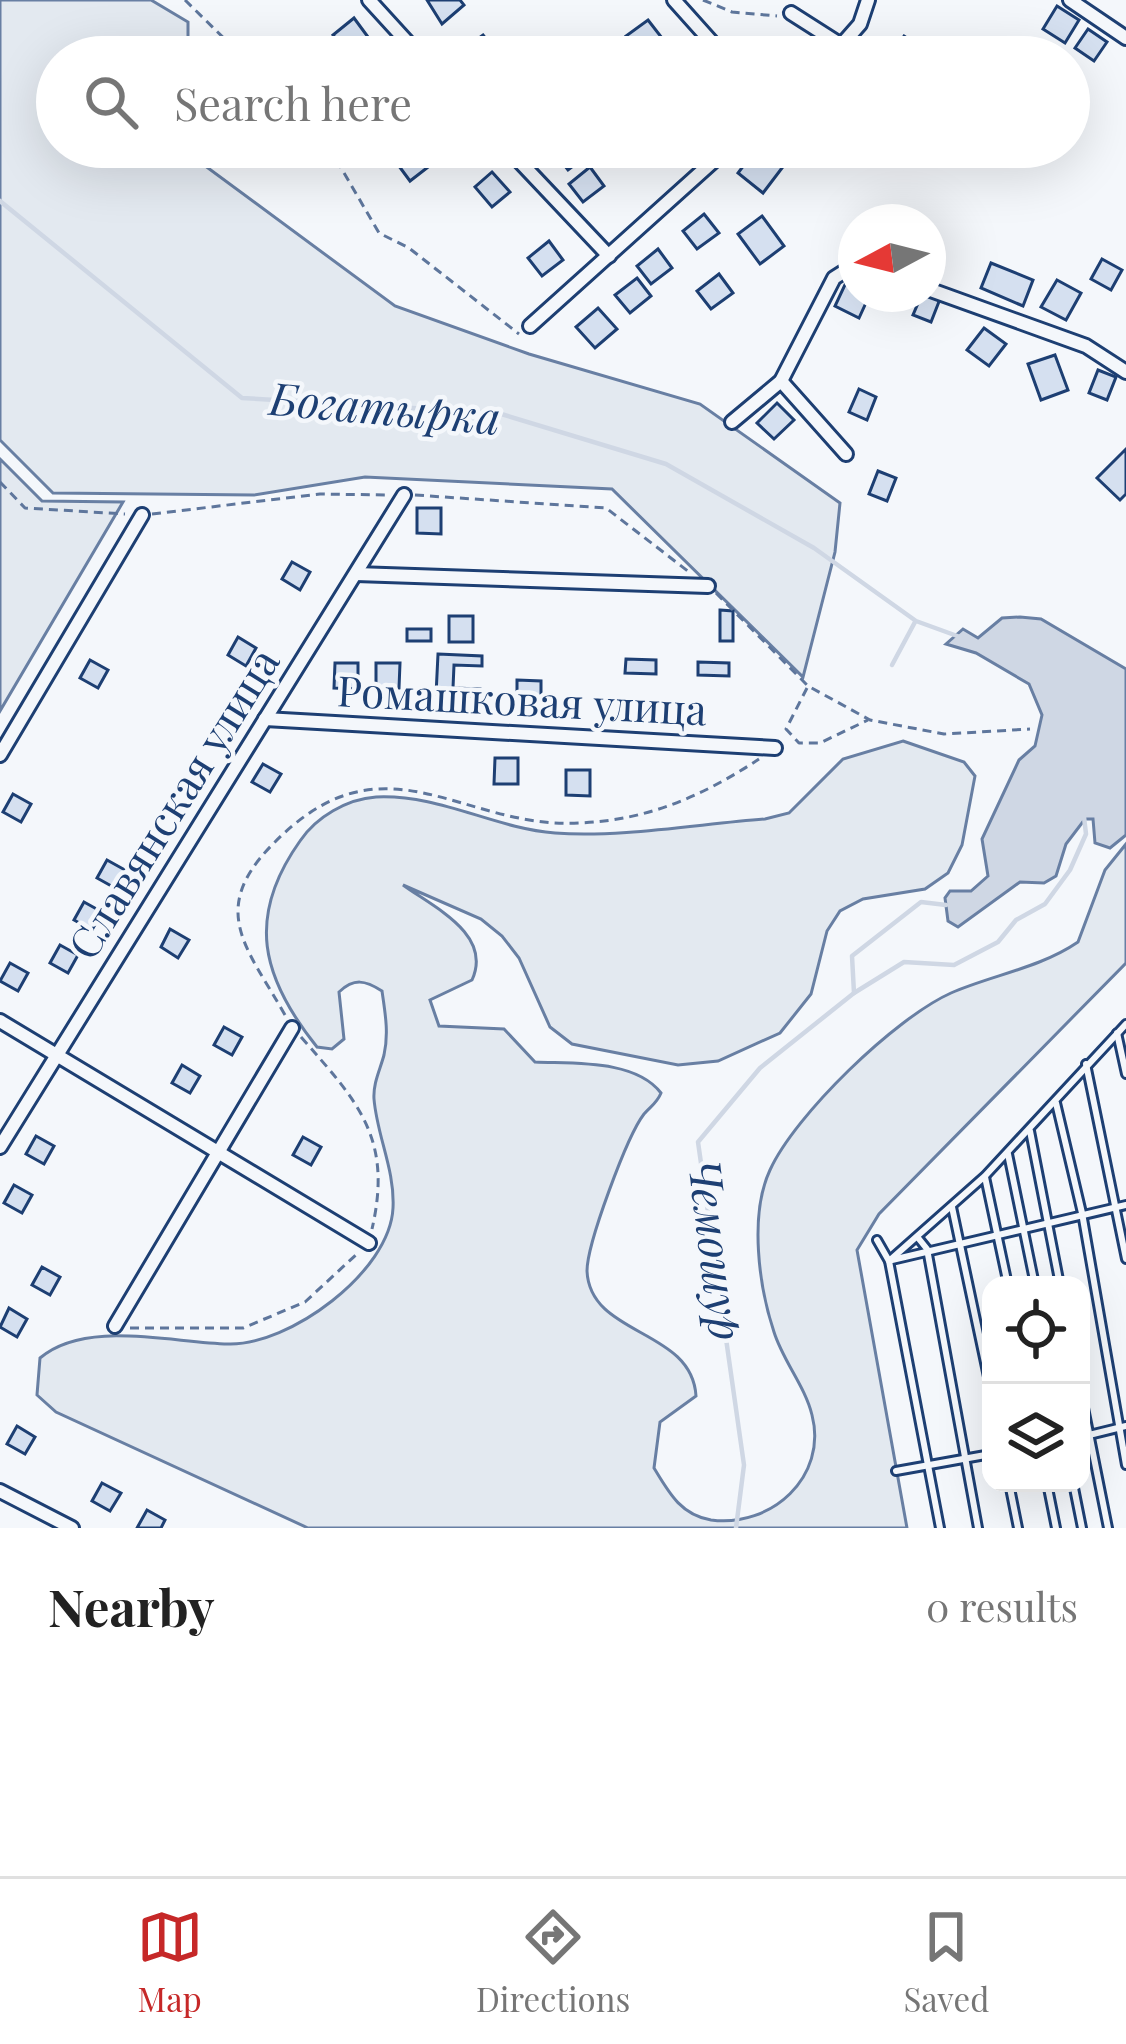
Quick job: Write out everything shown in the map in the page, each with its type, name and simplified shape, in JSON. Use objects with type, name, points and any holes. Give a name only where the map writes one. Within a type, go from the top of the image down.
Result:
[{"type":"street","points":[[369,0],[402,36]]},
{"type":"street","points":[[674,0],[706,36]]},
{"type":"street","points":[[849,36],[868,0]]},
{"type":"street","points":[[1070,0],[1126,38]]},
{"type":"street","points":[[791,13],[826,36]]},
{"type":"street","points":[[526,168],[609,256]]},
{"type":"street","points":[[530,326],[706,168]]},
{"type":"street","points":[[732,422],[781,381],[838,275]]},
{"type":"street","points":[[946,295],[1086,346],[1126,372]]},
{"type":"street","points":[[781,381],[846,454]]},
{"type":"street","name":"Славянская улица","points":[[0,1147],[404,495]]},
{"type":"street","points":[[0,755],[142,515]]},
{"type":"street","points":[[356,574],[708,586]]},
{"type":"street","name":"Ромашковая улица","points":[[265,719],[775,748]]},
{"type":"street","points":[[0,1021],[369,1243]]},
{"type":"street","points":[[115,1326],[292,1028]]},
{"type":"street","points":[[0,1491],[72,1528]]},
{"type":"lane","points":[[889,1261],[1030,1131],[1126,1024]]},
{"type":"lane","points":[[1117,1033],[1126,1074]]},
{"type":"lane","points":[[1086,1064],[1126,1259]]},
{"type":"lane","points":[[1056,1103],[1082,1213],[1126,1465]]},
{"type":"lane","points":[[1030,1131],[1058,1276]]},
{"type":"lane","points":[[1007,1154],[1032,1276]]},
{"type":"lane","points":[[985,1176],[1006,1276]]},
{"type":"lane","points":[[889,1261],[1126,1205]]},
{"type":"lane","points":[[952,1207],[990,1384]]},
{"type":"lane","points":[[918,1238],[928,1249],[978,1528]]},
{"type":"lane","points":[[877,1240],[889,1261],[940,1528]]},
{"type":"lane","points":[[1090,1435],[1122,1426]]},
{"type":"lane","points":[[896,1471],[982,1456]]},
{"type":"lane","points":[[1090,1456],[1108,1528]]},
{"type":"lane","points":[[1012,1492],[1018,1528]]},
{"type":"lane","points":[[1049,1492],[1056,1528]]},
{"type":"lane","points":[[1075,1492],[1082,1528]]},
{"type":"path","points":[[185,0],[222,36]]},
{"type":"path","points":[[703,0],[732,12],[771,17],[791,13]]},
{"type":"path","points":[[341,168],[379,232],[409,248],[516,336],[530,326]]},
{"type":"path","points":[[808,686],[786,729],[800,743],[820,743],[870,720]]},
{"type":"path","points":[[115,1326],[243,1328],[305,1302],[369,1243],[381,1190],[367,1117],[292,1028],[247,947],[235,908],[249,868],[299,817],[339,796],[395,790],[452,796],[512,814],[576,824],[632,816],[711,791],[775,748]]},
{"type":"shaded area","points":[[0,0],[151,0],[188,22],[188,36],[36,36],[36,168],[208,168],[395,306],[529,354],[700,404],[840,503],[835,552],[803,677],[612,489],[365,477],[254,495],[53,493],[0,440]]},
{"type":"shaded area","points":[[0,459],[42,501],[123,502],[0,711]]},
{"type":"shaded area","points":[[1002,618],[1041,619],[1126,669],[1126,835],[1110,848],[1095,843],[1093,819],[1085,819],[1066,844],[1056,876],[1044,883],[1020,882],[958,927],[948,921],[945,898],[950,891],[971,891],[988,876],[982,839],[1019,760],[1035,746],[1042,715],[1029,684],[976,653],[946,644],[963,629],[978,638]]},
{"type":"shaded area","points":[[903,741],[964,762],[975,776],[962,845],[948,873],[925,889],[863,899],[840,911],[827,931],[811,994],[780,1033],[718,1061],[678,1065],[572,1044],[550,1027],[519,958],[502,936],[481,919],[403,885],[457,924],[474,949],[472,980],[430,1000],[439,1026],[504,1029],[535,1062],[619,1069],[650,1082],[661,1093],[644,1114],[618,1166],[587,1271],[592,1293],[605,1309],[678,1357],[690,1374],[696,1396],[660,1422],[654,1468],[684,1508],[711,1520],[733,1520],[774,1507],[790,1494],[803,1478],[815,1438],[809,1404],[774,1332],[764,1294],[758,1229],[770,1170],[823,1096],[903,1023],[951,993],[1048,958],[1078,942],[1105,870],[1126,844],[1126,963],[879,1214],[857,1250],[907,1528],[308,1528],[56,1412],[37,1395],[40,1358],[81,1339],[130,1336],[228,1344],[279,1333],[306,1319],[356,1280],[388,1232],[393,1194],[374,1099],[386,1039],[382,991],[360,982],[339,992],[344,1039],[332,1049],[317,1047],[283,996],[267,946],[272,895],[283,869],[323,817],[354,801],[400,797],[555,833],[632,832],[765,819],[789,813],[843,759]]},
{"type":"building","points":[[427,0],[460,0],[464,5],[442,24]]},
{"type":"building","points":[[1057,6],[1079,20],[1069,36],[1054,36],[1043,29]]},
{"type":"building","points":[[354,18],[367,36],[334,36]]},
{"type":"building","points":[[648,20],[660,36],[626,36]]},
{"type":"building","points":[[1088,29],[1107,42],[1094,61],[1090,36],[1083,36]]},
{"type":"building","points":[[400,168],[427,168],[410,181]]},
{"type":"building","points":[[591,168],[604,186],[583,202],[569,184]]},
{"type":"building","points":[[742,168],[782,168],[763,193],[738,173]]},
{"type":"building","points":[[492,172],[510,192],[492,207],[475,187]]},
{"type":"building","points":[[704,214],[719,233],[697,249],[683,231]]},
{"type":"building","points":[[762,216],[784,246],[760,264],[738,234]]},
{"type":"building","points":[[549,241],[563,260],[542,276],[528,258]]},
{"type":"building","points":[[658,249],[672,268],[651,284],[637,266]]},
{"type":"building","points":[[1102,259],[1122,270],[1111,290],[1091,279]]},
{"type":"building","points":[[991,263],[1033,280],[1023,306],[981,288]]},
{"type":"building","points":[[719,274],[733,293],[711,309],[697,291]]},
{"type":"building","points":[[637,278],[651,296],[630,313],[615,295]]},
{"type":"building","points":[[1057,280],[1081,293],[1066,320],[1041,307]]},
{"type":"building","points":[[598,308],[617,329],[595,348],[576,327]]},
{"type":"building","points":[[914,312],[935,312],[931,322]]},
{"type":"building","points":[[984,328],[1006,344],[989,366],[967,350]]},
{"type":"building","points":[[1055,355],[1068,390],[1041,400],[1028,364]]},
{"type":"building","points":[[1098,370],[1116,377],[1107,400],[1089,393]]},
{"type":"building","points":[[859,389],[876,397],[867,420],[849,412]]},
{"type":"building","points":[[777,403],[794,420],[774,439],[757,423]]},
{"type":"building","points":[[1126,449],[1126,494],[1120,500],[1097,478]]},
{"type":"building","points":[[878,471],[896,478],[887,501],[869,494]]},
{"type":"building","points":[[417,508],[441,508],[441,534],[417,533]]},
{"type":"building","points":[[292,562],[310,572],[300,590],[282,579]]},
{"type":"building","points":[[720,610],[733,611],[733,641],[720,641]]},
{"type":"building","points":[[449,616],[473,616],[473,642],[449,642]]},
{"type":"building","points":[[407,629],[431,629],[431,641],[407,641]]},
{"type":"building","points":[[238,637],[256,648],[246,666],[228,655]]},
{"type":"building","points":[[438,654],[482,656],[482,666],[454,665],[453,688],[480,689],[480,697],[436,695]]},
{"type":"building","points":[[626,659],[656,660],[656,674],[625,673]]},
{"type":"building","points":[[90,660],[108,670],[98,688],[80,678]]},
{"type":"building","points":[[698,662],[729,663],[729,676],[698,675]]},
{"type":"building","points":[[335,663],[358,663],[358,689],[334,688]]},
{"type":"building","points":[[376,663],[400,663],[399,688],[376,688]]},
{"type":"building","points":[[517,680],[541,681],[541,706],[517,706]]},
{"type":"building","points":[[495,758],[518,758],[518,784],[494,784]]},
{"type":"building","points":[[263,764],[281,774],[270,792],[252,782]]},
{"type":"building","points":[[566,770],[590,770],[590,796],[566,795]]},
{"type":"building","points":[[13,794],[31,804],[21,822],[3,812]]},
{"type":"building","points":[[107,860],[125,870],[115,888],[97,878]]},
{"type":"building","points":[[84,902],[102,912],[92,930],[74,920]]},
{"type":"building","points":[[170,929],[189,940],[178,958],[161,947]]},
{"type":"building","points":[[60,945],[78,955],[68,973],[50,963]]},
{"type":"building","points":[[10,963],[28,973],[18,991],[0,981]]},
{"type":"building","points":[[224,1027],[242,1037],[232,1055],[214,1045]]},
{"type":"building","points":[[182,1065],[200,1076],[190,1093],[172,1083]]},
{"type":"building","points":[[36,1136],[54,1146],[44,1164],[26,1154]]},
{"type":"building","points":[[303,1137],[321,1147],[311,1165],[293,1155]]},
{"type":"building","points":[[14,1185],[32,1195],[22,1213],[4,1203]]},
{"type":"building","points":[[42,1267],[60,1277],[50,1295],[32,1285]]},
{"type":"building","points":[[9,1308],[27,1319],[17,1337],[0,1327]]},
{"type":"building","points":[[17,1426],[35,1437],[25,1454],[7,1444]]},
{"type":"building","points":[[102,1483],[121,1493],[110,1511],[92,1501]]},
{"type":"building","points":[[147,1510],[165,1520],[161,1528],[137,1528]]},
{"type":"waterway","name":"Богатырка","points":[[0,201],[242,398],[498,413],[666,464],[814,548],[916,621],[960,637]]},
{"type":"waterway","points":[[892,665],[915,622]]},
{"type":"waterway","points":[[854,993],[904,962],[954,965],[998,942],[1016,920],[1045,904],[1070,870],[1086,834],[1084,817]]},
{"type":"waterway","name":"Чемошур","points":[[736,1528],[744,1465],[698,1142],[760,1068],[854,993],[852,956],[921,902],[946,905]]}]
